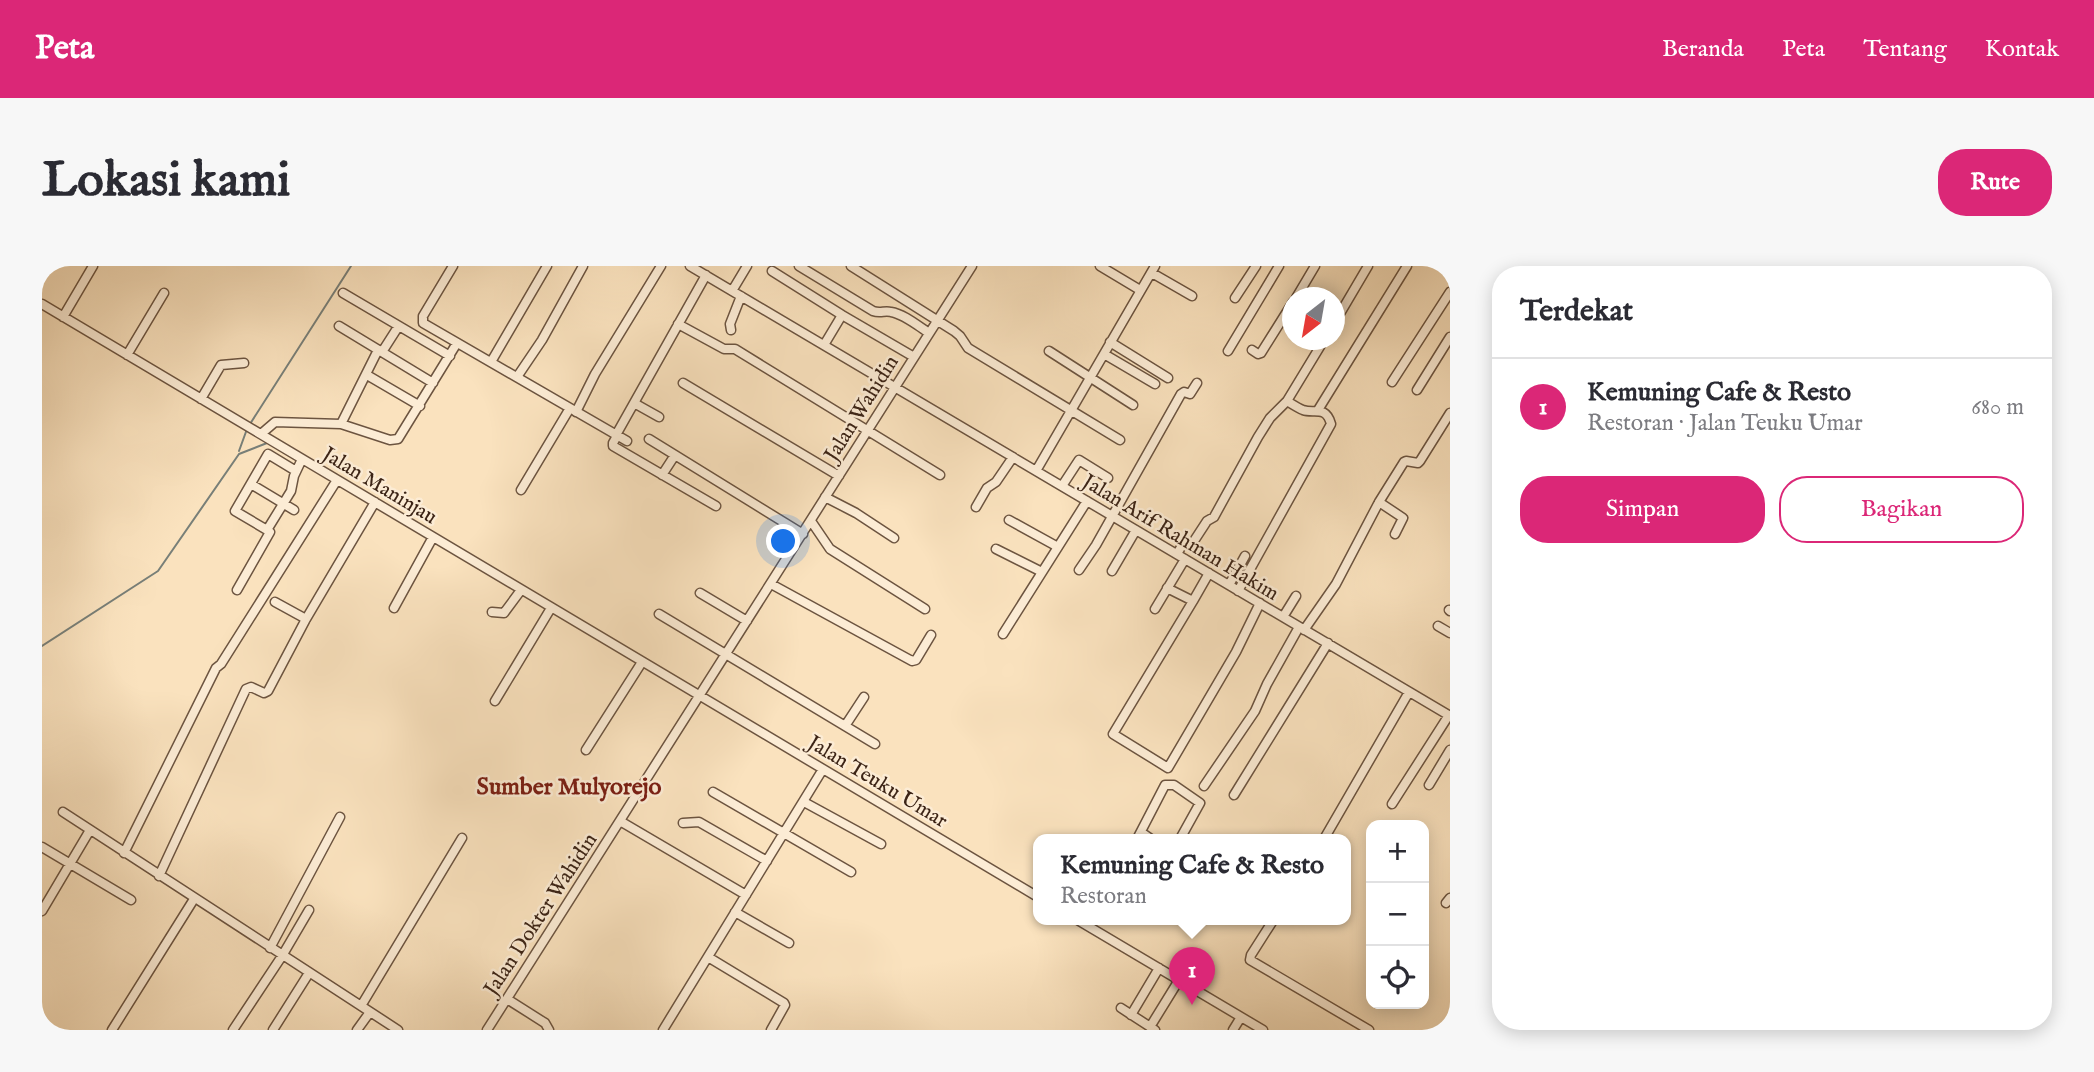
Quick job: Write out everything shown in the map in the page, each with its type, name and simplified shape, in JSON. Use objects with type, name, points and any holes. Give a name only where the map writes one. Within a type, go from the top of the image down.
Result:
[{"type":"street","points":[[63,317],[93,266]]},
{"type":"street","points":[[453,266],[422,321],[627,441]]},
{"type":"street","points":[[491,362],[547,266]]},
{"type":"street","points":[[517,377],[542,340],[583,266]]},
{"type":"street","points":[[521,490],[596,374],[661,266]]},
{"type":"street","name":"Jalan Arif Rahman Hakim","points":[[690,266],[1449,716]]},
{"type":"street","points":[[731,330],[729,326],[736,294],[747,266]]},
{"type":"street","points":[[799,266],[873,311],[898,314],[929,333]]},
{"type":"street","points":[[852,266],[960,336],[968,348],[1120,440]]},
{"type":"street","name":"Jalan Wahidin","points":[[781,568],[972,266]]},
{"type":"street","points":[[1100,266],[1140,290]]},
{"type":"street","points":[[1235,298],[1256,266]]},
{"type":"street","points":[[1228,351],[1279,266]]},
{"type":"street","points":[[1303,287],[1315,266]]},
{"type":"street","points":[[1345,305],[1368,266]]},
{"type":"street","points":[[1318,410],[1407,266]]},
{"type":"street","points":[[1036,471],[1153,269],[1192,296]]},
{"type":"street","points":[[772,271],[914,357]]},
{"type":"street","points":[[706,275],[612,443],[716,506]]},
{"type":"street","points":[[1392,382],[1450,292]]},
{"type":"street","points":[[127,355],[164,293]]},
{"type":"street","points":[[343,293],[450,356]]},
{"type":"street","name":"Jalan Maninjau","points":[[42,304],[700,696]]},
{"type":"street","points":[[824,345],[842,315]]},
{"type":"street","points":[[1251,350],[1261,353],[1282,320]]},
{"type":"street","points":[[678,324],[724,349],[735,349],[940,475]]},
{"type":"street","points":[[339,326],[433,383]]},
{"type":"street","points":[[341,424],[380,351],[398,327]]},
{"type":"street","points":[[1417,390],[1450,337]]},
{"type":"street","points":[[1110,342],[1168,378]]},
{"type":"street","points":[[263,436],[275,422],[341,424],[396,440],[420,406],[457,343]]},
{"type":"street","points":[[1155,609],[1181,557],[1184,542],[1192,544],[1207,521],[1214,517],[1270,418],[1287,401],[1318,350]]},
{"type":"street","points":[[1049,351],[1133,405]]},
{"type":"street","points":[[1104,354],[1155,384]]},
{"type":"street","points":[[201,398],[220,365],[244,363]]},
{"type":"street","points":[[367,375],[420,406]]},
{"type":"street","points":[[683,383],[839,476]]},
{"type":"street","points":[[1079,570],[1096,545],[1181,394],[1184,391],[1190,394],[1197,383]]},
{"type":"street","points":[[1238,591],[1331,424],[1328,415],[1318,410],[1303,410],[1287,401]]},
{"type":"street","points":[[634,403],[659,417]]},
{"type":"street","points":[[1204,786],[1255,711],[1267,684],[1302,628],[1336,584],[1379,502],[1404,463],[1420,461],[1450,413]]},
{"type":"street","points":[[649,439],[803,534]]},
{"type":"street","points":[[270,456],[277,444]]},
{"type":"street","points":[[237,590],[271,532],[235,511],[268,454],[296,471]]},
{"type":"street","points":[[662,475],[675,455]]},
{"type":"street","points":[[976,507],[987,488],[996,482],[1013,457]]},
{"type":"street","points":[[267,530],[292,488],[302,459]]},
{"type":"street","points":[[1062,486],[1079,460],[1108,478]]},
{"type":"street","points":[[124,853],[216,668],[337,480]]},
{"type":"street","points":[[251,484],[294,510]]},
{"type":"street","points":[[825,497],[894,538]]},
{"type":"street","points":[[1003,634],[1087,501]]},
{"type":"street","points":[[159,876],[246,689],[251,687],[267,693],[306,619],[375,502]]},
{"type":"street","points":[[1379,502],[1403,518],[1395,534]]},
{"type":"street","points":[[811,520],[830,549],[925,609]]},
{"type":"street","points":[[1009,520],[1058,547]]},
{"type":"street","points":[[1112,570],[1136,530]]},
{"type":"street","points":[[394,608],[433,537]]},
{"type":"street","points":[[996,550],[1042,572]]},
{"type":"street","points":[[1229,585],[1245,556]]},
{"type":"street","name":"Jalan Dokter Wahidin","points":[[487,1030],[781,568]]},
{"type":"street","points":[[1209,573],[1112,734],[1168,768],[1230,663],[1260,603]]},
{"type":"street","points":[[771,584],[912,661],[916,660],[931,635]]},
{"type":"street","points":[[1167,587],[1193,601]]},
{"type":"street","points":[[492,612],[504,613],[521,590]]},
{"type":"street","points":[[700,593],[747,621]]},
{"type":"street","points":[[1283,617],[1296,596]]},
{"type":"street","points":[[275,602],[306,619]]},
{"type":"street","points":[[495,701],[551,608]]},
{"type":"street","points":[[659,614],[875,744]]},
{"type":"street","points":[[1438,626],[1450,633]]},
{"type":"street","points":[[1234,795],[1328,643]]},
{"type":"street","points":[[586,750],[642,662]]},
{"type":"street","points":[[1327,834],[1409,692]]},
{"type":"street","name":"Jalan Teuku Umar","points":[[700,696],[1033,894]]},
{"type":"street","points":[[845,726],[864,696]]},
{"type":"street","points":[[1392,804],[1449,716]]},
{"type":"street","points":[[1429,785],[1450,750]]},
{"type":"street","points":[[663,1030],[823,769]]},
{"type":"street","points":[[1140,834],[1165,785],[1174,785],[1200,803],[1183,834]]},
{"type":"street","points":[[713,792],[852,872]]},
{"type":"street","points":[[803,802],[881,844]]},
{"type":"street","points":[[62,812],[398,1030]]},
{"type":"street","points":[[270,948],[340,817]]},
{"type":"street","points":[[620,821],[746,895]]},
{"type":"street","points":[[683,823],[699,822],[767,861]]},
{"type":"street","points":[[42,911],[90,830]]},
{"type":"street","points":[[361,1006],[462,838]]},
{"type":"street","points":[[42,847],[131,900]]},
{"type":"street","points":[[112,1030],[194,899]]},
{"type":"street","points":[[233,1030],[309,910]]},
{"type":"street","points":[[735,912],[789,943]]},
{"type":"street","points":[[1086,925],[1263,1030]]},
{"type":"street","points":[[1270,925],[1251,956],[1251,961],[1368,1030]]},
{"type":"street","points":[[708,957],[784,1003],[785,1006],[772,1030]]},
{"type":"street","points":[[1131,1014],[1159,968]]},
{"type":"street","points":[[273,1030],[309,973]]},
{"type":"street","points":[[1121,1008],[1153,1028],[1179,980]]},
{"type":"street","points":[[507,999],[545,1023],[549,1030]]},
{"type":"street","points":[[357,1030],[370,1012]]},
{"type":"street","points":[[1233,1030],[1241,1017]]},
{"type":"waterway","points":[[250,424],[351,266]]},
{"type":"waterway","points":[[239,451],[247,429]]},
{"type":"waterway","points":[[42,646],[158,571],[239,454],[267,443]]},
{"type":"place","name":"Kemuning Cafe & Resto","points":[[1192,1005]]},
{"type":"district","name":"Sumber Mulyorejo","points":[[569,786]]}]
